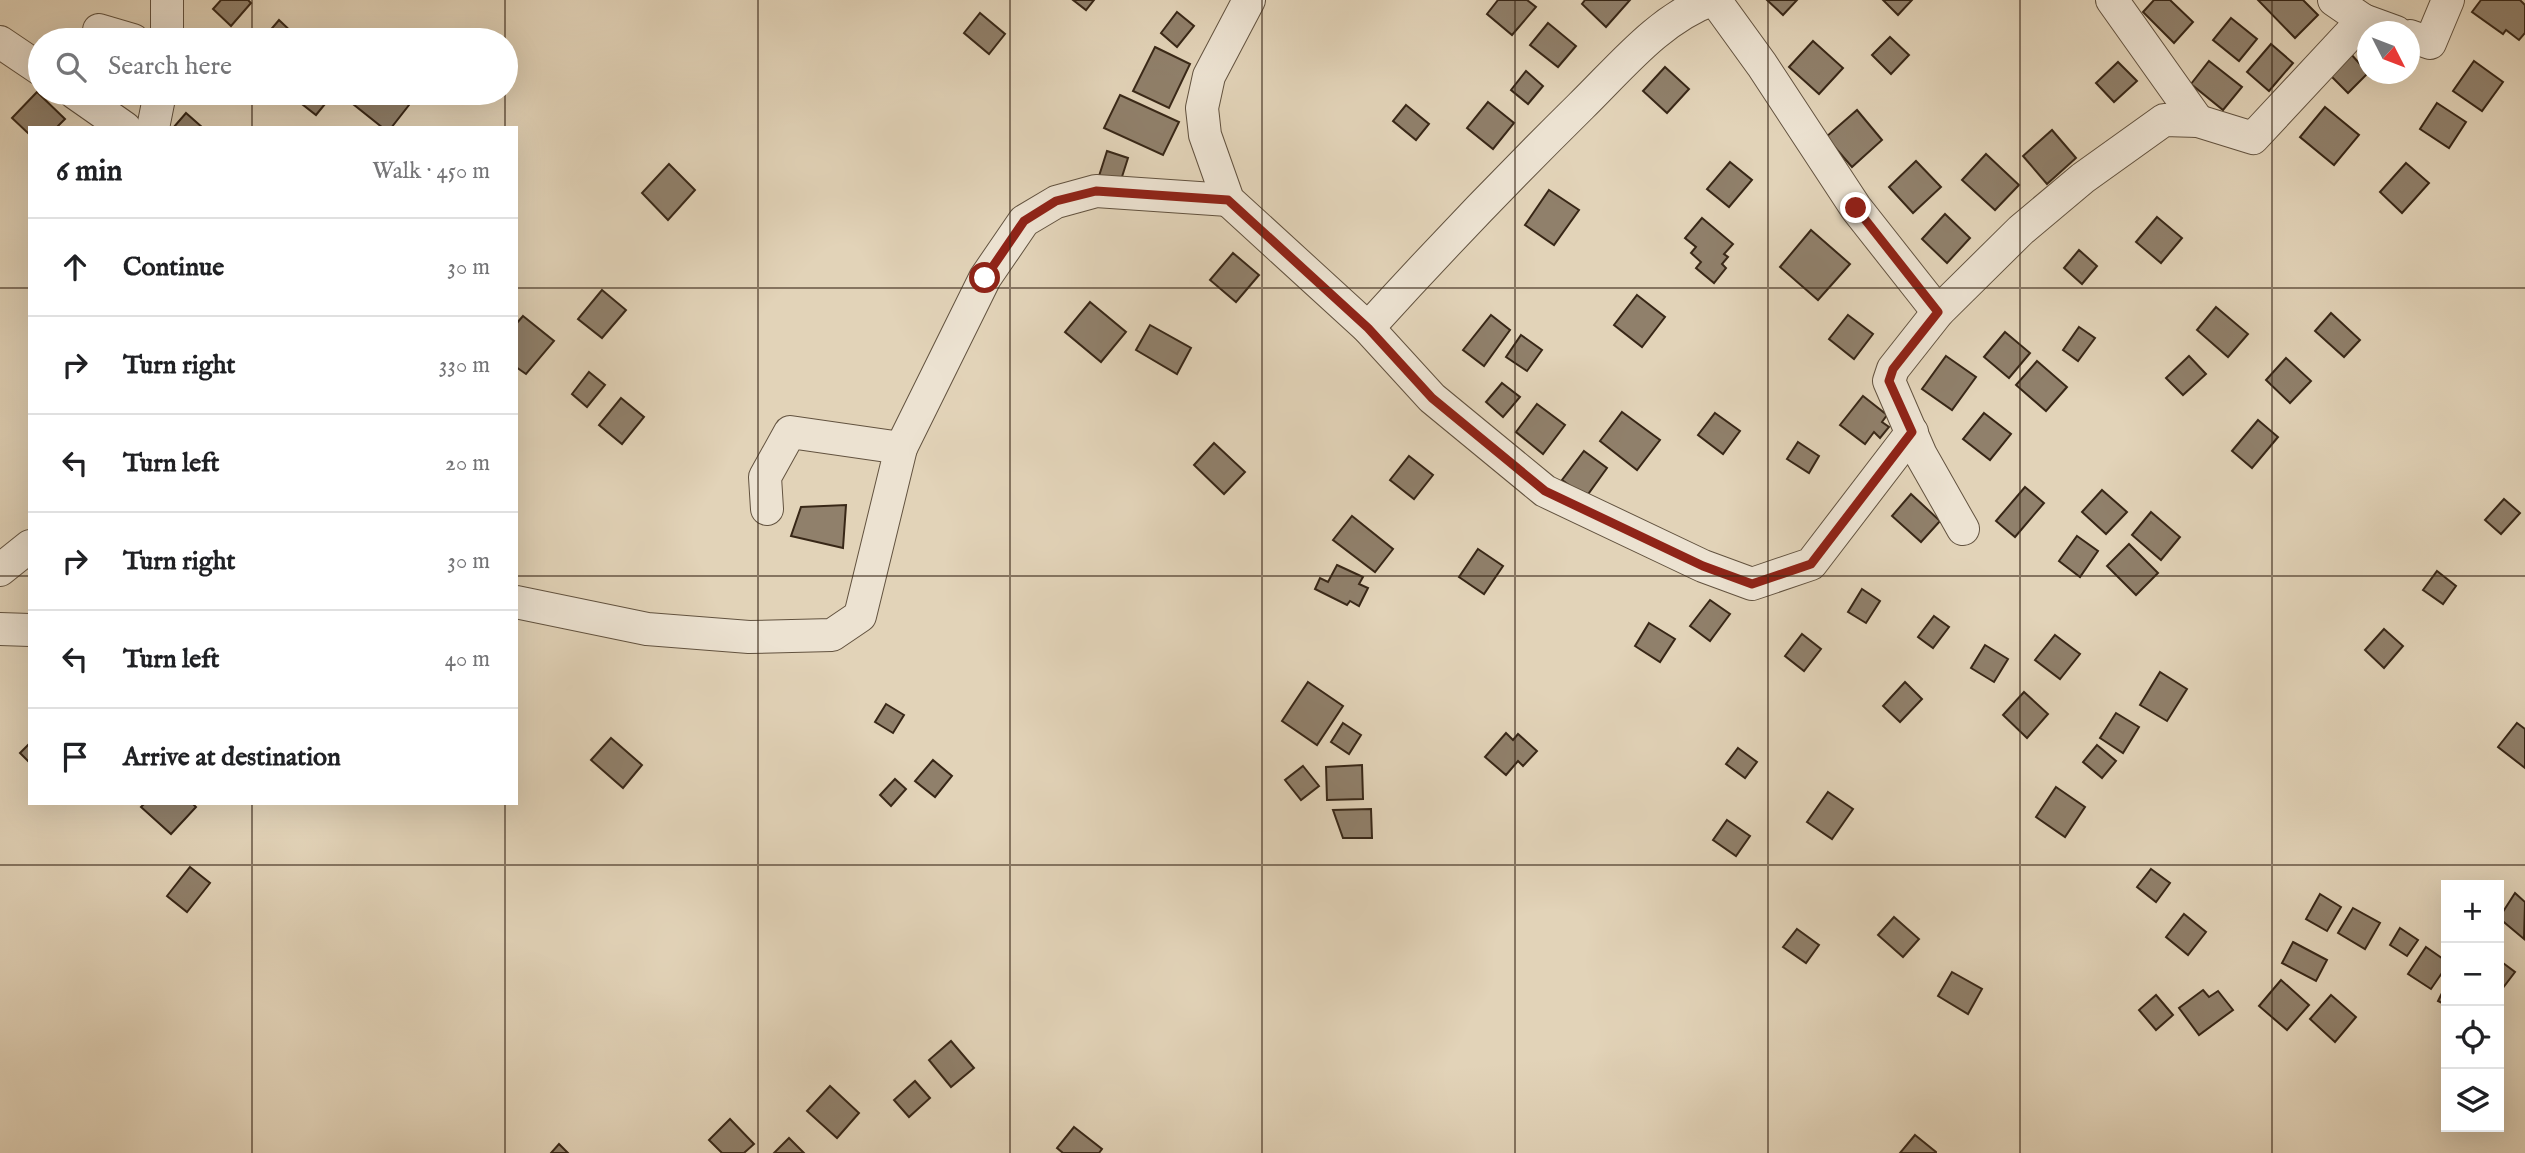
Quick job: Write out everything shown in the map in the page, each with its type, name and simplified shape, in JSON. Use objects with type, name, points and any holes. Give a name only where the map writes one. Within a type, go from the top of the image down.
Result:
[{"type":"street","points":[[167,0],[167,28]]},
{"type":"street","points":[[1249,0],[1209,76],[1202,108],[1205,135],[1228,200],[1368,328],[1432,398],[1545,491],[1703,566],[1752,584],[1811,564],[1912,432]]},
{"type":"street","points":[[1368,328],[1478,208],[1638,50],[1684,10],[1713,0],[1762,65],[1856,208],[1938,312]]},
{"type":"street","points":[[2112,0],[2198,121]]},
{"type":"street","points":[[1963,529],[1921,455],[1889,381],[1893,369],[1938,312],[2021,230],[2083,178],[2164,120],[2198,121],[2253,138],[2364,20],[2334,0]]},
{"type":"street","points":[[2420,40],[2430,43],[2448,0]]},
{"type":"street","points":[[0,42],[28,61]]},
{"type":"street","points":[[92,105],[122,126]]},
{"type":"street","points":[[153,126],[158,105]]},
{"type":"street","points":[[518,602],[647,629],[749,637],[831,635],[860,616],[901,449],[985,278],[1024,221],[1056,201],[1096,191],[1228,200]]},
{"type":"street","points":[[767,509],[765,477],[790,432],[901,449]]},
{"type":"street","points":[[0,570],[28,548]]},
{"type":"street","points":[[0,629],[28,629]]},
{"type":"building","points":[[221,0],[248,0],[251,3],[231,26],[213,9]]},
{"type":"building","points":[[1073,0],[1094,0],[1086,10]]},
{"type":"building","points":[[1498,0],[1527,0],[1536,7],[1512,35],[1487,14]]},
{"type":"building","points":[[1585,0],[1630,0],[1606,27],[1582,4]]},
{"type":"building","points":[[1767,0],[1797,0],[1783,15]]},
{"type":"building","points":[[1883,0],[1912,0],[1898,15]]},
{"type":"building","points":[[2154,0],[2170,0],[2193,22],[2174,43],[2143,12]]},
{"type":"building","points":[[2258,0],[2303,0],[2318,15],[2295,38]]},
{"type":"building","points":[[2481,0],[2520,0],[2525,5],[2525,33],[2519,40],[2506,30],[2503,34],[2472,12]]},
{"type":"building","points":[[1177,12],[1194,26],[1177,47],[1161,33]]},
{"type":"building","points":[[980,13],[1005,34],[989,54],[964,33]]},
{"type":"building","points":[[2231,18],[2257,39],[2239,61],[2213,40]]},
{"type":"building","points":[[279,20],[287,28],[272,28]]},
{"type":"building","points":[[1548,23],[1576,46],[1558,67],[1530,45]]},
{"type":"building","points":[[1890,37],[1909,55],[1891,74],[1872,55]]},
{"type":"building","points":[[1813,41],[1843,68],[1819,94],[1789,67]]},
{"type":"building","points":[[2271,44],[2293,63],[2269,91],[2247,72]]},
{"type":"building","points":[[1155,47],[1190,64],[1169,108],[1133,91]]},
{"type":"building","points":[[2350,53],[2357,61],[2357,84],[2348,93],[2329,74]]},
{"type":"building","points":[[2209,61],[2242,87],[2223,110],[2191,84]]},
{"type":"building","points":[[2474,61],[2503,82],[2482,111],[2453,91]]},
{"type":"building","points":[[2118,62],[2137,81],[2114,102],[2096,83]]},
{"type":"building","points":[[1665,67],[1689,89],[1667,113],[1643,91]]},
{"type":"building","points":[[1526,71],[1543,86],[1528,104],[1511,90]]},
{"type":"building","points":[[1120,95],[1179,122],[1163,155],[1104,128]]},
{"type":"building","points":[[28,101],[28,105],[50,105],[65,119],[58,126],[28,126],[28,133],[12,118]]},
{"type":"building","points":[[1488,102],[1514,123],[1493,149],[1467,128]]},
{"type":"building","points":[[2437,103],[2466,122],[2449,148],[2420,129]]},
{"type":"building","points":[[303,105],[324,105],[316,115]]},
{"type":"building","points":[[354,105],[409,105],[393,126],[380,126]]},
{"type":"building","points":[[1406,105],[1429,124],[1416,140],[1393,121]]},
{"type":"building","points":[[2325,107],[2359,135],[2334,165],[2300,137]]},
{"type":"building","points":[[1857,110],[1882,140],[1852,167],[1826,137]]},
{"type":"building","points":[[186,113],[201,126],[175,126]]},
{"type":"building","points":[[2052,130],[2076,158],[2047,184],[2023,156]]},
{"type":"building","points":[[1107,151],[1128,158],[1120,183],[1099,176]]},
{"type":"building","points":[[1986,154],[2019,185],[1995,210],[1962,180]]},
{"type":"building","points":[[1916,161],[1941,187],[1913,213],[1889,187]]},
{"type":"building","points":[[1730,162],[1752,180],[1729,207],[1707,189]]},
{"type":"building","points":[[2406,163],[2429,183],[2402,213],[2380,192]]},
{"type":"building","points":[[669,164],[695,190],[668,220],[642,193]]},
{"type":"building","points":[[1549,190],[1579,210],[1554,245],[1525,225]]},
{"type":"building","points":[[1945,214],[1970,238],[1947,263],[1922,239]]},
{"type":"building","points":[[2157,217],[2182,238],[2161,263],[2136,242]]},
{"type":"building","points":[[1702,218],[1733,244],[1724,254],[1728,257],[1722,264],[1726,268],[1714,283],[1696,268],[1701,262],[1691,253],[1696,247],[1685,238]]},
{"type":"building","points":[[1811,230],[1850,264],[1818,300],[1780,267]]},
{"type":"building","points":[[2079,250],[2097,266],[2082,284],[2064,268]]},
{"type":"building","points":[[1233,253],[1259,275],[1236,302],[1210,280]]},
{"type":"building","points":[[602,290],[626,310],[602,338],[578,319]]},
{"type":"building","points":[[1637,295],[1665,317],[1642,347],[1614,325]]},
{"type":"building","points":[[1090,302],[1126,332],[1101,362],[1065,332]]},
{"type":"building","points":[[2216,307],[2248,334],[2228,357],[2197,330]]},
{"type":"building","points":[[2331,313],[2360,340],[2344,357],[2315,331]]},
{"type":"building","points":[[1491,315],[1510,330],[1484,366],[1463,350]]},
{"type":"building","points":[[1848,315],[1873,334],[1854,359],[1829,339]]},
{"type":"building","points":[[523,316],[554,341],[526,374],[518,368],[518,322]]},
{"type":"building","points":[[1150,325],[1191,348],[1177,374],[1136,350]]},
{"type":"building","points":[[2079,327],[2095,338],[2078,361],[2063,350]]},
{"type":"building","points":[[2005,332],[2030,353],[2009,378],[1984,357]]},
{"type":"building","points":[[1521,335],[1542,350],[1527,371],[1506,357]]},
{"type":"building","points":[[1946,356],[1976,377],[1952,410],[1922,389]]},
{"type":"building","points":[[2189,356],[2206,374],[2183,395],[2166,378]]},
{"type":"building","points":[[2286,358],[2311,381],[2290,403],[2266,380]]},
{"type":"building","points":[[2037,361],[2067,387],[2046,411],[2016,385]]},
{"type":"building","points":[[589,372],[605,385],[587,407],[572,394]]},
{"type":"building","points":[[1502,383],[1520,397],[1503,417],[1486,402]]},
{"type":"building","points":[[1863,396],[1887,415],[1882,422],[1889,427],[1880,438],[1874,432],[1865,444],[1840,425]]},
{"type":"building","points":[[621,398],[644,417],[622,444],[599,425]]},
{"type":"building","points":[[1537,404],[1565,425],[1543,454],[1516,432]]},
{"type":"building","points":[[1622,412],[1660,440],[1637,470],[1600,441]]},
{"type":"building","points":[[1715,413],[1740,431],[1723,454],[1698,435]]},
{"type":"building","points":[[1984,413],[2011,434],[1990,460],[1963,439]]},
{"type":"building","points":[[2258,420],[2278,437],[2252,468],[2232,451]]},
{"type":"building","points":[[1798,442],[1819,456],[1809,473],[1787,459]]},
{"type":"building","points":[[1214,443],[1245,472],[1224,494],[1194,465]]},
{"type":"building","points":[[1584,451],[1607,468],[1586,497],[1562,480]]},
{"type":"building","points":[[1409,456],[1433,475],[1414,499],[1390,480]]},
{"type":"building","points":[[2025,487],[2044,503],[2015,537],[1996,521]]},
{"type":"building","points":[[2102,490],[2127,512],[2106,534],[2082,512]]},
{"type":"building","points":[[1911,494],[1940,521],[1921,542],[1892,516]]},
{"type":"building","points":[[2504,499],[2520,513],[2501,534],[2485,520]]},
{"type":"building","points":[[846,505],[843,548],[791,536],[801,507]]},
{"type":"building","points":[[2151,512],[2180,537],[2161,560],[2132,535]]},
{"type":"building","points":[[1352,516],[1393,549],[1375,572],[1333,540]]},
{"type":"building","points":[[2077,536],[2098,551],[2080,577],[2059,561]]},
{"type":"building","points":[[2129,544],[2158,573],[2136,595],[2107,566]]},
{"type":"building","points":[[1478,549],[1503,566],[1484,594],[1459,577]]},
{"type":"building","points":[[1337,565],[1363,577],[1359,584],[1368,588],[1359,606],[1350,601],[1347,605],[1315,589],[1320,578],[1328,582]]},
{"type":"building","points":[[2437,571],[2456,586],[2443,604],[2423,590]]},
{"type":"building","points":[[1862,589],[1880,601],[1866,623],[1848,612]]},
{"type":"building","points":[[1710,600],[1730,614],[1710,641],[1690,626]]},
{"type":"building","points":[[1934,616],[1949,627],[1933,648],[1918,637]]},
{"type":"building","points":[[1649,623],[1675,639],[1660,662],[1635,646]]},
{"type":"building","points":[[2384,629],[2403,646],[2384,668],[2365,650]]},
{"type":"building","points":[[1802,634],[1821,649],[1804,671],[1785,656]]},
{"type":"building","points":[[2055,635],[2080,654],[2060,679],[2035,660]]},
{"type":"building","points":[[1985,645],[2008,659],[1994,682],[1971,668]]},
{"type":"building","points":[[2160,672],[2187,689],[2167,721],[2140,705]]},
{"type":"building","points":[[1308,682],[1343,706],[1317,745],[1282,721]]},
{"type":"building","points":[[1905,682],[1922,699],[1900,722],[1883,706]]},
{"type":"building","points":[[2024,692],[2048,714],[2027,738],[2003,715]]},
{"type":"building","points":[[886,704],[904,715],[893,733],[875,722]]},
{"type":"building","points":[[2116,713],[2139,727],[2123,753],[2100,738]]},
{"type":"building","points":[[1343,723],[1361,735],[1349,754],[1331,742]]},
{"type":"building","points":[[2517,723],[2525,729],[2525,768],[2498,747]]},
{"type":"building","points":[[1506,733],[1513,740],[1518,734],[1537,751],[1523,766],[1518,761],[1506,775],[1485,757]]},
{"type":"building","points":[[611,738],[642,765],[623,788],[591,760]]},
{"type":"building","points":[[28,745],[28,761],[20,753]]},
{"type":"building","points":[[2097,745],[2116,761],[2102,778],[2083,762]]},
{"type":"building","points":[[1738,748],[1757,762],[1745,778],[1726,764]]},
{"type":"building","points":[[933,760],[952,776],[935,797],[915,781]]},
{"type":"building","points":[[1362,765],[1363,799],[1327,800],[1326,767]]},
{"type":"building","points":[[1303,766],[1319,786],[1301,800],[1285,780]]},
{"type":"building","points":[[895,779],[906,789],[891,806],[880,795]]},
{"type":"building","points":[[2056,787],[2085,807],[2065,837],[2036,817]]},
{"type":"building","points":[[1828,792],[1853,809],[1832,839],[1807,822]]},
{"type":"building","points":[[194,805],[196,807],[171,834],[141,807]]},
{"type":"building","points":[[1371,809],[1372,838],[1343,838],[1333,810]]},
{"type":"building","points":[[1727,820],[1750,836],[1736,856],[1713,840]]},
{"type":"building","points":[[190,867],[210,883],[187,912],[167,896]]},
{"type":"building","points":[[2151,869],[2170,883],[2156,902],[2137,887]]},
{"type":"building","points":[[2515,893],[2525,902],[2524,939],[2504,922],[2504,910]]},
{"type":"building","points":[[2320,894],[2341,907],[2327,931],[2306,919]]},
{"type":"building","points":[[2353,908],[2380,923],[2365,949],[2338,933]]},
{"type":"building","points":[[2184,914],[2206,932],[2188,955],[2166,937]]},
{"type":"building","points":[[1894,917],[1919,939],[1903,957],[1878,935]]},
{"type":"building","points":[[2400,928],[2418,940],[2407,956],[2390,945]]},
{"type":"building","points":[[1797,929],[1819,945],[1806,963],[1783,947]]},
{"type":"building","points":[[2293,942],[2327,960],[2316,981],[2282,963]]},
{"type":"building","points":[[2426,947],[2441,958],[2441,974],[2431,989],[2408,974]]},
{"type":"building","points":[[2504,964],[2515,972],[2504,986]]},
{"type":"building","points":[[1952,972],[1982,989],[1968,1014],[1938,996]]},
{"type":"building","points":[[2281,980],[2309,1005],[2287,1030],[2259,1006]]},
{"type":"building","points":[[2203,990],[2209,997],[2218,991],[2233,1010],[2199,1035],[2179,1008]]},
{"type":"building","points":[[2156,995],[2173,1015],[2156,1030],[2139,1010]]},
{"type":"building","points":[[2331,995],[2356,1017],[2335,1042],[2310,1019]]},
{"type":"building","points":[[951,1041],[974,1068],[951,1087],[929,1060]]},
{"type":"building","points":[[915,1081],[930,1098],[909,1117],[894,1100]]},
{"type":"building","points":[[830,1086],[859,1113],[837,1138],[807,1111]]},
{"type":"building","points":[[730,1119],[754,1144],[744,1153],[722,1153],[709,1140]]},
{"type":"building","points":[[1074,1127],[1102,1149],[1099,1153],[1063,1153],[1057,1148]]},
{"type":"building","points":[[1915,1135],[1936,1152],[1936,1153],[1900,1153]]},
{"type":"building","points":[[789,1138],[804,1153],[774,1153]]},
{"type":"building","points":[[559,1144],[568,1153],[551,1153]]},
{"type":"route","points":[[985,278],[1024,221],[1056,201],[1096,191],[1228,200],[1368,328],[1432,398],[1545,491],[1703,566],[1752,584],[1811,564],[1912,432],[1889,381],[1893,369],[1938,312],[1856,208]]}]
